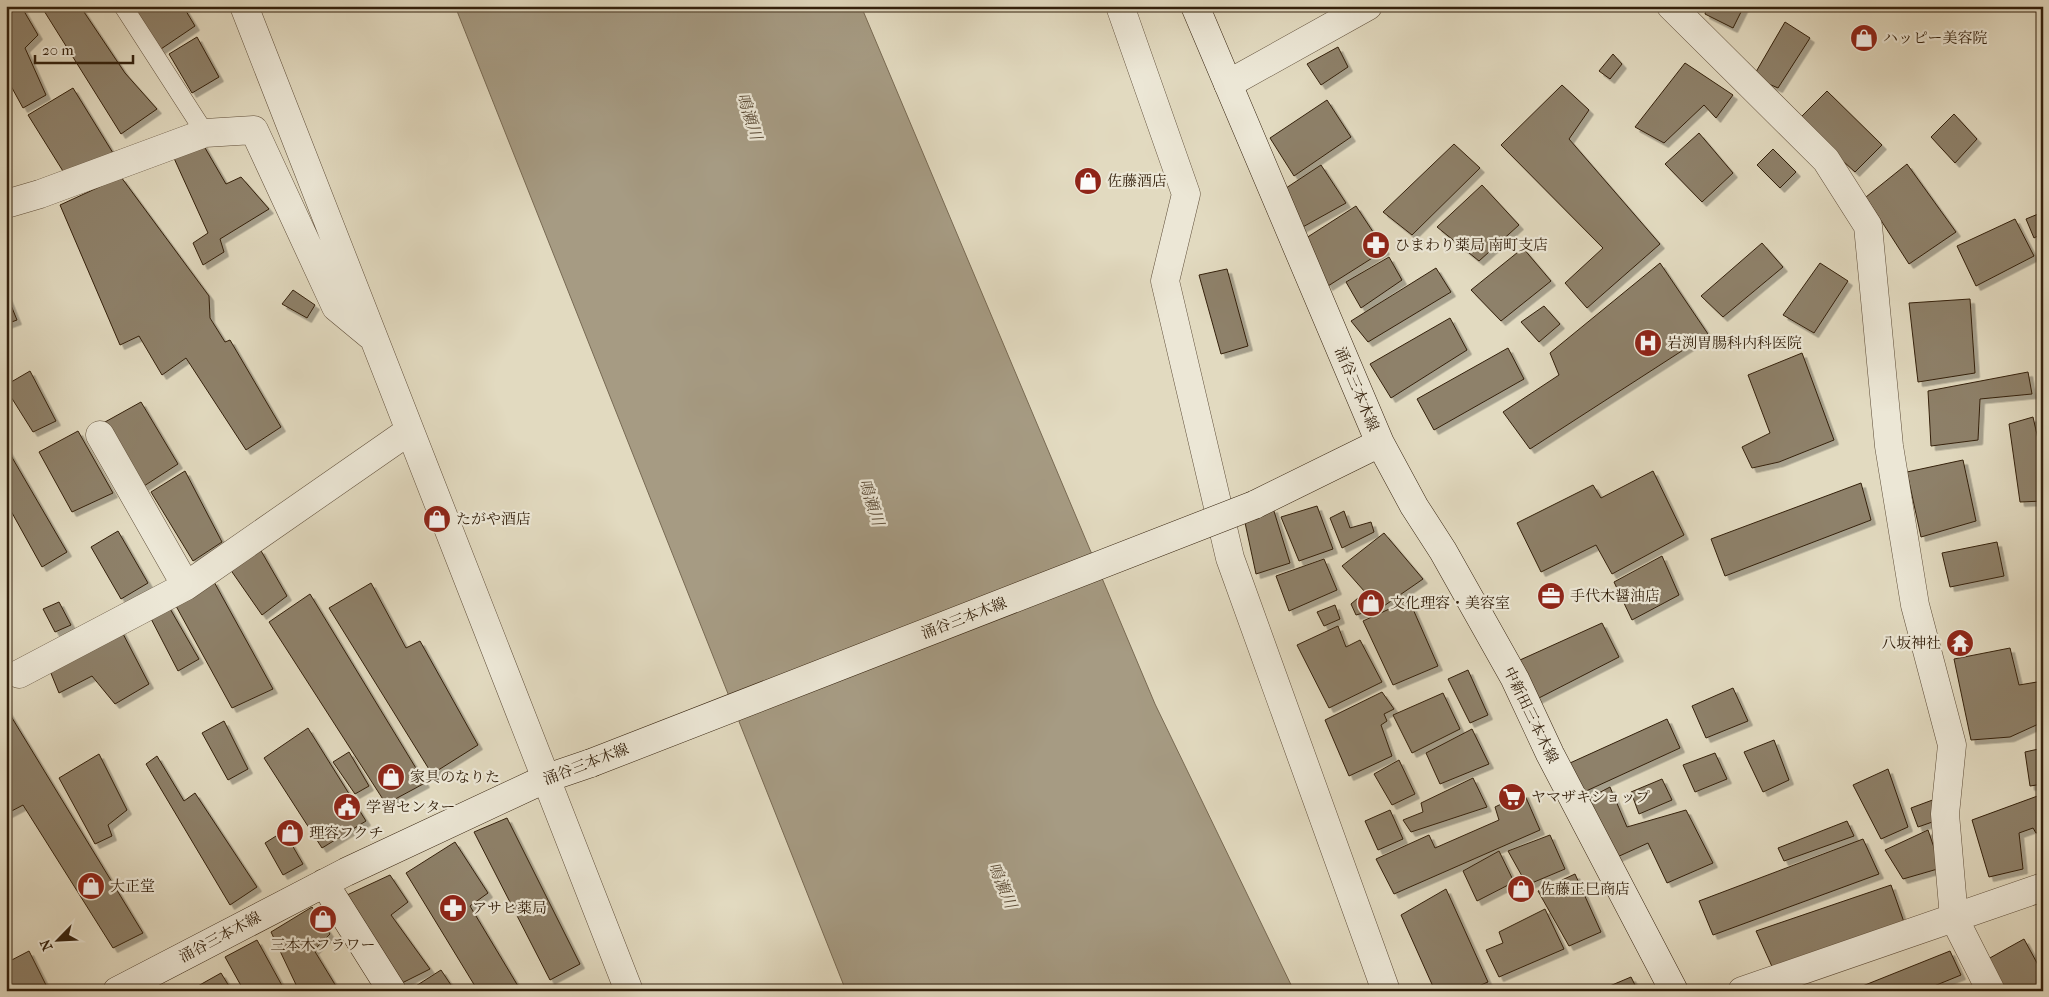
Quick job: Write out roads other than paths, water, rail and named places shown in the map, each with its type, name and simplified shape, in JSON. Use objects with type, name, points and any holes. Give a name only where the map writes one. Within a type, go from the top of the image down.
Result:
[{"type":"street","points":[[244,6],[629,991]]},
{"type":"street","points":[[1120,6],[1186,194],[1165,281],[1230,558],[1386,991]]},
{"type":"street","name":"涌谷三本木線","points":[[118,991],[324,883],[547,778],[1254,506],[1380,443],[1195,6]]},
{"type":"street","points":[[1228,84],[1368,6]]},
{"type":"street","points":[[1671,6],[1826,160],[1868,226],[1891,455],[1915,605],[1952,745],[1945,814],[1954,918],[1992,991]]},
{"type":"street","points":[[6,204],[40,194],[205,133],[254,130],[336,307],[373,338]]},
{"type":"street","points":[[19,674],[186,586],[409,431]]},
{"type":"street","points":[[100,435],[186,586]]},
{"type":"street","name":"中新田三本木線","points":[[1380,443],[1414,506],[1443,551],[1515,679],[1550,754],[1674,991]]},
{"type":"street","points":[[324,883],[392,991]]},
{"type":"street","points":[[1742,991],[2043,887]]},
{"type":"lane","points":[[123,6],[205,133]]},
{"type":"water","name":"鳴瀬川","points":[[455,6],[861,6],[1155,704],[1294,991],[846,991]]},
{"type":"place","name":"ハッピー美容院","points":[[1864,38]]},
{"type":"place","name":"佐藤酒店","points":[[1088,181]]},
{"type":"place","name":"ひまわり薬局 南町支店","points":[[1376,245]]},
{"type":"place","name":"岩渕胃腸科内科医院","points":[[1648,343]]},
{"type":"place","name":"たがや酒店","points":[[437,519]]},
{"type":"place","name":"手代木醤油店","points":[[1551,596]]},
{"type":"place","name":"文化理容・美容室","points":[[1371,603]]},
{"type":"place","name":"八坂神社","points":[[1960,643]]},
{"type":"place","name":"家具のなりた","points":[[391,777]]},
{"type":"place","name":"ヤマザキショップ","points":[[1512,797]]},
{"type":"place","name":"学習センター","points":[[347,807]]},
{"type":"place","name":"理容フクチ","points":[[290,833]]},
{"type":"place","name":"大正堂","points":[[91,886]]},
{"type":"place","name":"佐藤正巳商店","points":[[1521,889]]},
{"type":"place","name":"アサヒ薬局","points":[[453,908]]},
{"type":"place","name":"三本木フラワー","points":[[323,919]]}]
